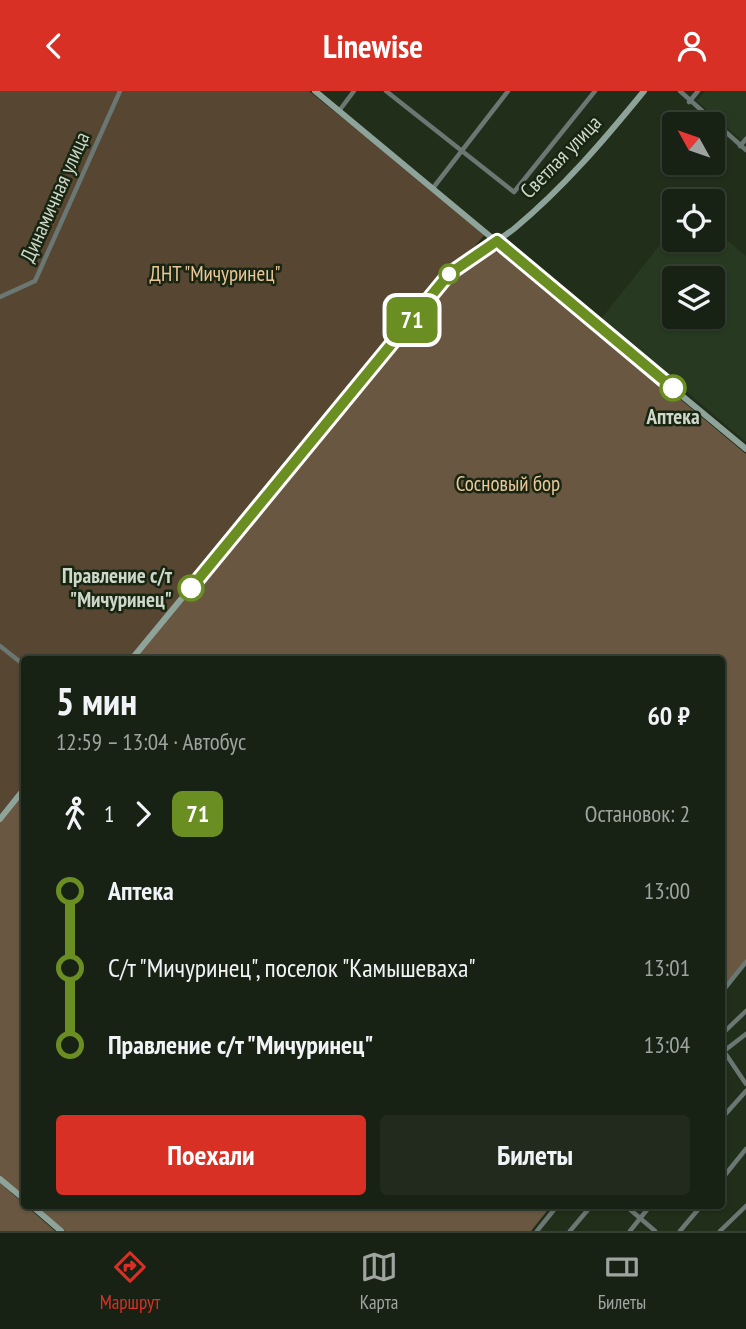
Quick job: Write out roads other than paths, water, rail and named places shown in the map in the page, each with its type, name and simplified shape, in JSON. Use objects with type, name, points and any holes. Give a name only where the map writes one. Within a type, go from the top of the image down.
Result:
[{"type":"street","name":"Динамичная улица","points":[[0,297],[35,281],[120,91]]},
{"type":"street","points":[[315,91],[746,449]]},
{"type":"street","points":[[339,111],[354,91]]},
{"type":"street","points":[[386,91],[514,192],[595,91]]},
{"type":"street","name":"Светлая улица","points":[[134,656],[449,274],[497,241],[541,205],[590,157],[644,91]]},
{"type":"street","points":[[680,91],[746,150]]},
{"type":"street","points":[[690,102],[698,91]]},
{"type":"street","points":[[433,188],[506,92]]},
{"type":"street","points":[[740,146],[746,139]]},
{"type":"street","points":[[0,646],[21,663]]},
{"type":"street","points":[[0,819],[21,793]]},
{"type":"street","points":[[725,988],[746,962]]},
{"type":"street","points":[[725,1031],[746,1011]]},
{"type":"street","points":[[725,1047],[746,1034]]},
{"type":"street","points":[[725,1053],[746,1084]]},
{"type":"street","points":[[725,1115],[746,1091]]},
{"type":"street","points":[[725,1175],[746,1149]]},
{"type":"street","points":[[0,1179],[21,1196]]},
{"type":"street","points":[[720,1231],[746,1206]]},
{"type":"street","points":[[35,1209],[61,1231]]},
{"type":"street","points":[[537,1231],[555,1209]]},
{"type":"street","points":[[570,1231],[588,1209]]},
{"type":"street","points":[[630,1209],[655,1231]]},
{"type":"street","points":[[630,1231],[648,1209]]},
{"type":"street","points":[[680,1231],[698,1209]]},
{"type":"place","name":"Аптека","points":[[673,388]]},
{"type":"place","name":"Правление с/т \"Мичуринец\"","points":[[191,588]]},
{"type":"park label","name":"ДНТ \"Мичуринец\"","points":[[215,274]]},
{"type":"park label","name":"Сосновый бор","points":[[508,484]]}]
